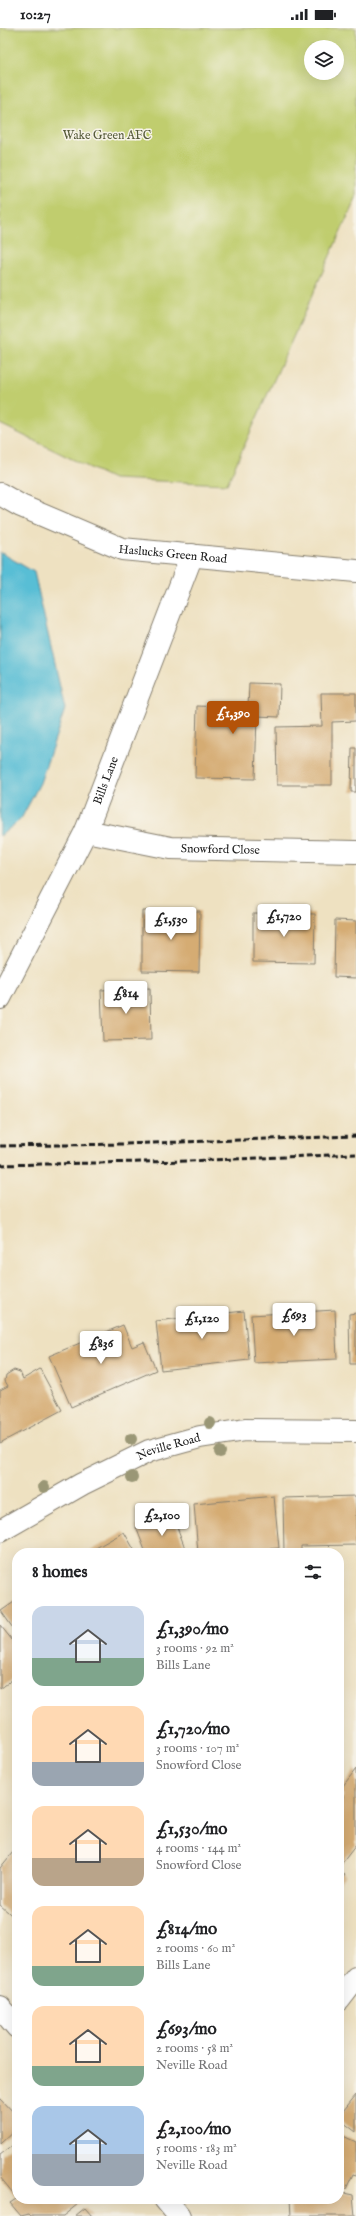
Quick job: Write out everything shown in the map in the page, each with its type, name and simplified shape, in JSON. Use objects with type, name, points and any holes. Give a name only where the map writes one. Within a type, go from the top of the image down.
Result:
[{"type":"street","name":"Haslucks Green Road","points":[[0,494],[21,506],[122,549],[356,572]]},
{"type":"street","name":"Bills Lane","points":[[0,998],[86,831],[192,555]]},
{"type":"street","name":"Snowford Close","points":[[86,831],[171,848],[356,852]]},
{"type":"street","name":"Neville Road","points":[[0,1531],[82,1484],[148,1450],[200,1437],[245,1430],[356,1431]]},
{"type":"street","points":[[344,1994],[356,1978]]},
{"type":"street","points":[[0,2007],[12,2021]]},
{"type":"green space","name":"Wake Green AFC","points":[[0,28],[356,28],[356,198],[227,484],[113,479],[0,424]]},
{"type":"water","points":[[0,552],[34,572],[65,709],[40,783],[21,819],[0,836]]},
{"type":"building","points":[[249,683],[280,684],[279,717],[257,716],[255,779],[195,778],[197,706],[248,708]]},
{"type":"building","points":[[321,693],[356,693],[356,721],[332,722],[332,785],[277,785],[276,727],[322,726]]},
{"type":"building","points":[[352,748],[356,748],[356,792],[351,792]]},
{"type":"building","points":[[142,911],[200,911],[199,972],[142,971]]},
{"type":"building","points":[[253,913],[315,914],[314,963],[253,962]]},
{"type":"building","points":[[335,920],[356,921],[356,978],[334,977]]},
{"type":"building","points":[[150,988],[151,1040],[103,1041],[101,990]]},
{"type":"building","points":[[335,1310],[337,1359],[254,1363],[251,1315]]},
{"type":"building","points":[[244,1311],[249,1360],[161,1370],[156,1321]]},
{"type":"building","points":[[356,1313],[356,1364],[350,1364],[349,1314]]},
{"type":"building","points":[[123,1325],[132,1347],[144,1342],[156,1370],[71,1407],[49,1356]]},
{"type":"building","points":[[40,1369],[62,1410],[0,1443],[0,1390],[8,1386],[5,1381],[6,1375],[14,1370],[20,1372],[23,1379]]},
{"type":"building","points":[[274,1496],[279,1548],[198,1548],[194,1504]]},
{"type":"building","points":[[356,1496],[356,1545],[301,1546],[301,1548],[284,1548],[283,1498]]},
{"type":"building","points":[[172,1514],[185,1548],[144,1548],[136,1527]]},
{"type":"building","points":[[124,1532],[133,1548],[96,1548]]},
{"type":"building","points":[[12,1603],[12,1627],[1,1611]]},
{"type":"building","points":[[0,1625],[12,1640],[12,1680],[0,1689]]},
{"type":"building","points":[[356,1769],[356,1845],[344,1861],[344,1796],[344,1785]]},
{"type":"building","points":[[12,1853],[12,1916],[0,1905],[0,1868]]},
{"type":"building","points":[[356,2095],[356,2132],[344,2123],[344,2110]]},
{"type":"building","points":[[0,2098],[12,2111],[12,2132],[0,2143]]},
{"type":"building","points":[[344,2136],[356,2142],[356,2175],[353,2174],[346,2189],[344,2188]]},
{"type":"building","points":[[12,2146],[12,2192],[0,2177],[0,2155]]},
{"type":"building","points":[[344,2193],[353,2195],[355,2216],[291,2216],[290,2204],[344,2204]]},
{"type":"building","points":[[12,2202],[12,2204],[78,2204],[63,2216],[31,2216],[29,2214],[21,2216],[10,2203]]},
{"type":"building","points":[[85,2208],[92,2216],[75,2216]]},
{"type":"railway","points":[[0,1146],[123,1144],[356,1136]]},
{"type":"railway","points":[[0,1165],[189,1161],[356,1154]]}]
